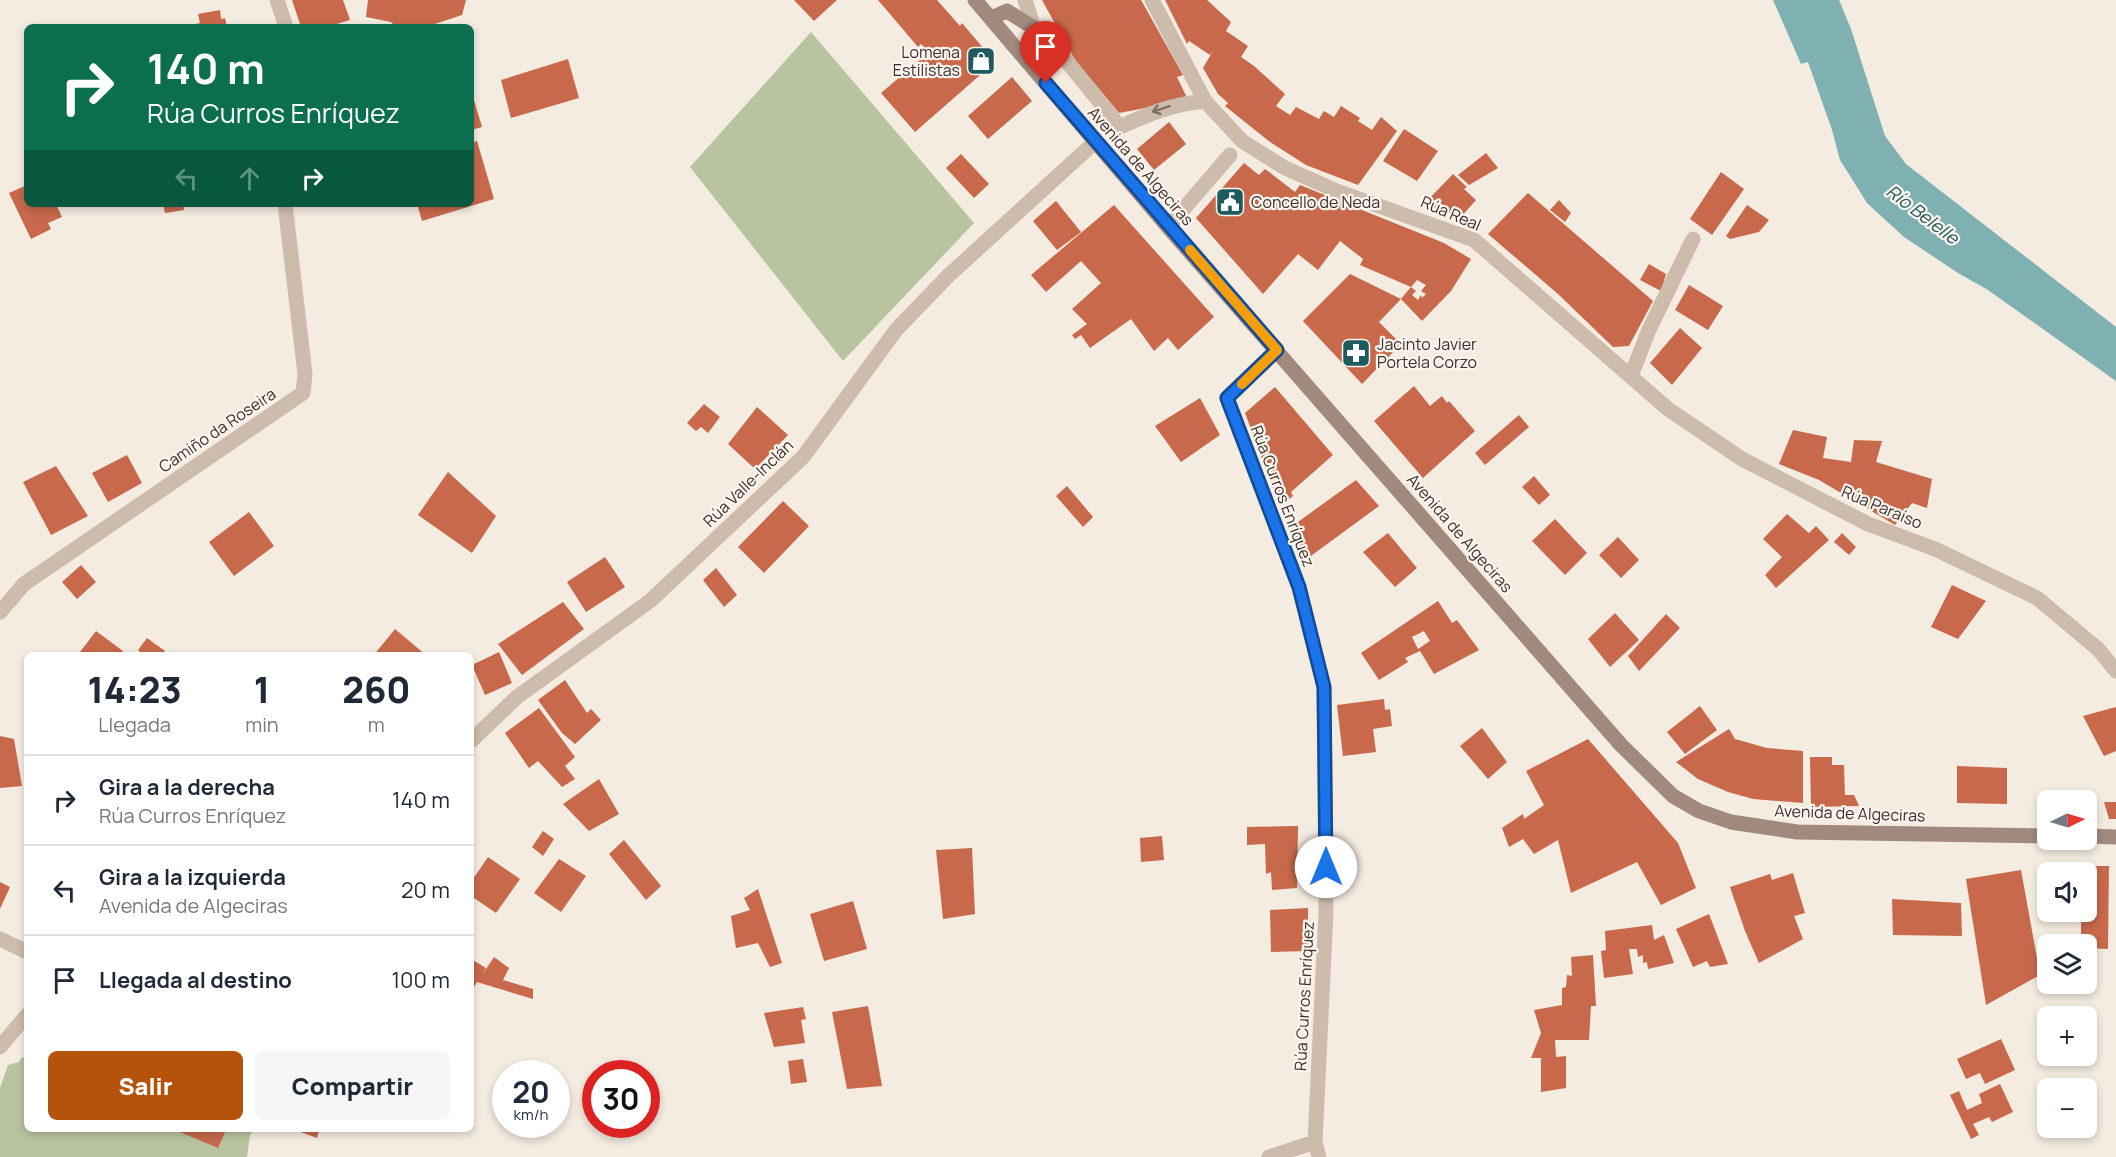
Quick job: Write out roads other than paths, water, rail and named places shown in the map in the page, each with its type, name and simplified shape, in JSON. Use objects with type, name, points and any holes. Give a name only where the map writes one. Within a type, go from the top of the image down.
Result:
[{"type":"main road","name":"Avenida de Algeciras","points":[[975,0],[1168,227],[1622,745],[1673,796],[1699,811],[1731,822],[1797,832],[2037,836]]},
{"type":"main road","points":[[991,18],[1007,11],[1034,28],[1039,50],[1033,68]]},
{"type":"main road","points":[[1013,44],[1034,28]]},
{"type":"main road","points":[[2097,836],[2116,837]]},
{"type":"street","points":[[277,0],[285,24]]},
{"type":"street","points":[[1027,0],[1034,28],[1052,43],[1120,127],[1152,112],[1179,104],[1205,101]]},
{"type":"street","name":"Rúa Real","points":[[1152,0],[1205,101],[1242,141],[1286,168],[1337,191],[1474,240],[1631,376]]},
{"type":"street","name":"Rúa Valle-Inclán","points":[[474,738],[517,698],[650,601],[803,457],[896,330],[948,276],[1095,142]]},
{"type":"street","points":[[1168,227],[1230,155]]},
{"type":"street","name":"Camiño da Roseira","points":[[0,612],[24,584],[303,393],[305,374],[285,207]]},
{"type":"street","points":[[1631,376],[1648,332],[1693,239]]},
{"type":"street","name":"Rúa Curros Enríquez","points":[[1277,350],[1227,398],[1299,587],[1324,687],[1326,912],[1317,1149]]},
{"type":"street","name":"Rúa Paraíso","points":[[1631,376],[1668,409],[1742,459],[1868,524],[1935,549],[2037,598],[2098,649],[2116,671]]},
{"type":"street","points":[[0,939],[24,951]]},
{"type":"street","points":[[0,1047],[24,1019]]},
{"type":"street","points":[[1269,1157],[1317,1149]]},
{"type":"water","name":"Río Belelle","points":[[1773,0],[1839,0],[1851,29],[1885,136],[1906,164],[2116,327],[2116,381],[1988,290],[1904,237],[1867,203],[1840,160],[1808,62],[1801,64]]},
{"type":"place","name":"Lomena Estilistas","points":[[981,61]]},
{"type":"place","name":"Concello de Neda","points":[[1230,202]]},
{"type":"place","name":"Jacinto Javier Portela Corzo","points":[[1356,353]]}]
